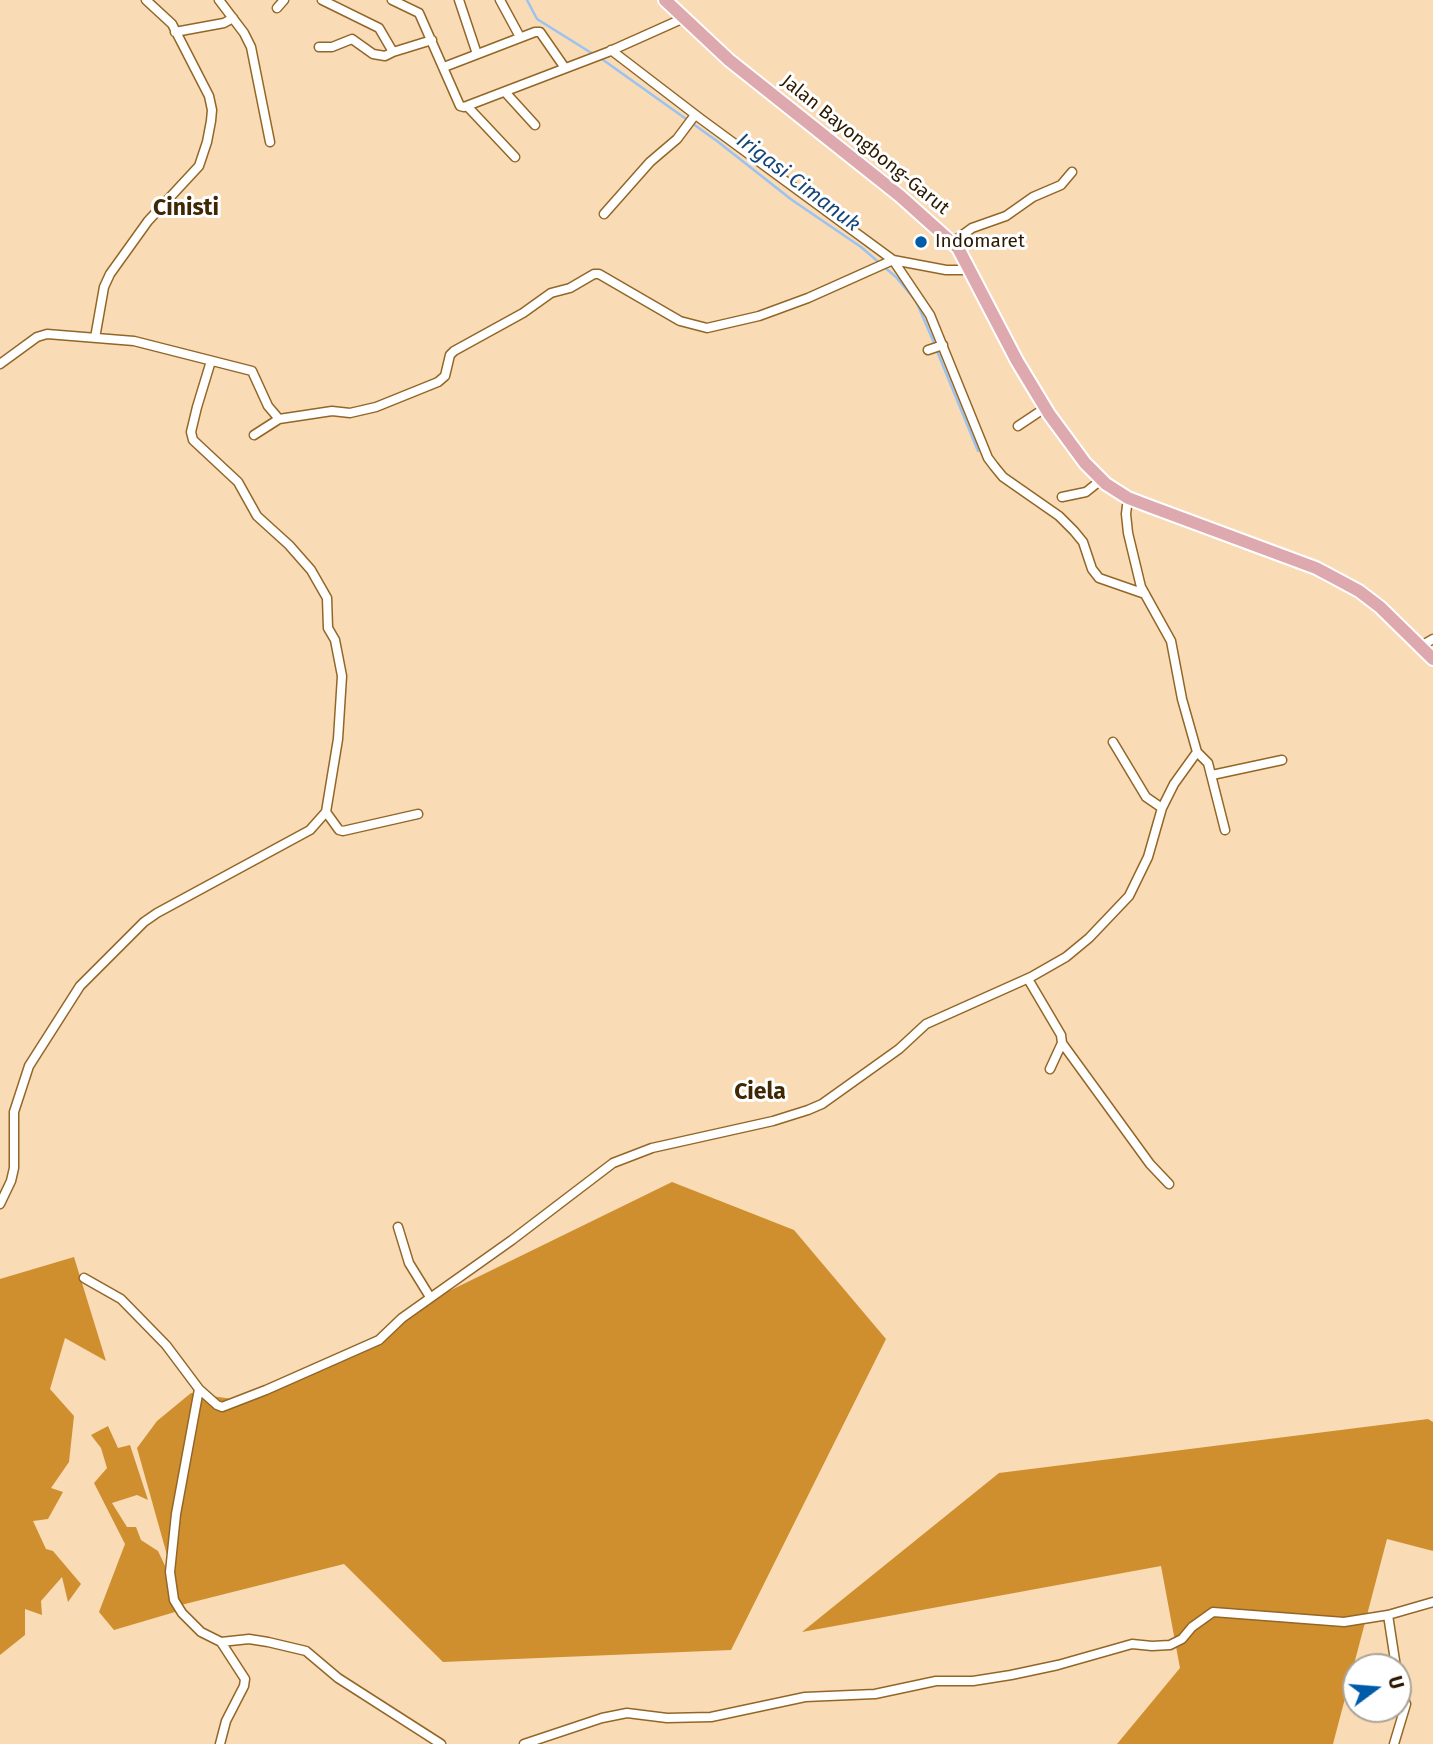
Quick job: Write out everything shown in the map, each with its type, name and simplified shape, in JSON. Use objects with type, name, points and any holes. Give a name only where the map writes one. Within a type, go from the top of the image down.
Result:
[{"type":"main road","name":"Jalan Bayongbong-Garut","points":[[666,0],[729,60],[900,196],[963,253],[1017,361],[1045,408],[1085,463],[1101,480],[1128,498],[1316,568],[1359,591],[1380,607],[1433,659]]},
{"type":"street","points":[[95,338],[104,287],[110,274],[148,221],[199,166],[207,142],[212,110],[209,96],[167,17],[146,0]]},
{"type":"street","points":[[219,0],[251,47],[270,142]]},
{"type":"street","points":[[277,8],[284,0]]},
{"type":"street","points":[[322,0],[379,28],[393,52]]},
{"type":"street","points":[[392,0],[419,13],[460,106],[467,106],[610,51],[684,18]]},
{"type":"street","points":[[459,0],[477,54]]},
{"type":"street","points":[[500,0],[520,37]]},
{"type":"street","points":[[175,32],[224,23],[233,18]]},
{"type":"street","points":[[444,68],[535,32],[540,32],[565,68]]},
{"type":"street","points":[[319,47],[332,47],[352,39],[373,54],[384,56],[432,40]]},
{"type":"street","points":[[610,51],[693,118],[892,260],[930,315],[936,347],[994,466],[1003,477],[1059,516],[1074,531],[1083,542],[1092,569],[1099,578],[1143,590]]},
{"type":"street","points":[[505,92],[535,125]]},
{"type":"street","points":[[467,106],[515,157]]},
{"type":"street","points":[[604,215],[650,162],[677,139],[693,118]]},
{"type":"street","points":[[953,242],[972,228],[1006,216],[1033,197],[1055,189],[1072,173]]},
{"type":"street","points":[[254,435],[279,419],[332,411],[358,412],[438,382],[445,376],[453,352],[523,313],[551,293],[570,288],[594,274],[599,274],[680,321],[707,328],[759,316],[808,298],[892,260],[946,270],[970,270]]},
{"type":"street","points":[[0,364],[37,337],[47,334],[134,341],[252,371],[268,406],[279,419]]},
{"type":"street","points":[[0,1204],[14,1168],[14,1112],[29,1066],[80,986],[144,922],[310,830],[326,812],[338,739],[342,676],[335,640],[328,628],[327,598],[304,562],[257,516],[238,482],[193,440],[191,432],[211,361]]},
{"type":"street","points":[[1018,426],[1045,408]]},
{"type":"street","points":[[1062,497],[1086,492],[1101,480]]},
{"type":"street","points":[[1128,498],[1128,533],[1137,572],[1143,590],[1171,641],[1197,752],[1206,759],[1212,775],[1225,830]]},
{"type":"street","points":[[1421,646],[1433,639]]},
{"type":"street","points":[[1113,742],[1146,797],[1163,808]]},
{"type":"street","points":[[84,1278],[121,1299],[166,1345],[199,1389],[217,1405],[222,1406],[265,1390],[367,1347],[430,1297],[512,1240],[613,1163],[652,1148],[773,1121],[822,1104],[899,1049],[926,1024],[1028,979],[1066,957],[1129,897],[1145,865],[1163,808],[1174,784],[1197,752]]},
{"type":"street","points":[[1212,775],[1282,760]]},
{"type":"street","points":[[326,812],[341,831],[418,814]]},
{"type":"street","points":[[1028,979],[1057,1027],[1062,1043],[1150,1164],[1168,1184]]},
{"type":"street","points":[[1050,1069],[1062,1043]]},
{"type":"street","points":[[398,1227],[410,1263],[430,1297]]},
{"type":"street","points":[[199,1389],[176,1514],[170,1572],[174,1600],[182,1612],[201,1632],[221,1642],[245,1682],[234,1702],[220,1744]]},
{"type":"street","points":[[524,1744],[602,1718],[627,1713],[667,1718],[711,1717],[805,1697],[875,1694],[936,1681],[973,1681],[1011,1675],[1132,1644],[1170,1645],[1182,1639],[1192,1627],[1213,1612],[1344,1622],[1388,1615],[1433,1601]]},
{"type":"street","points":[[1388,1615],[1393,1653]]},
{"type":"street","points":[[221,1642],[249,1639],[306,1651],[338,1678],[441,1744]]},
{"type":"street","points":[[1394,1744],[1400,1723]]},
{"type":"shaded area","points":[[672,1182],[794,1230],[886,1339],[731,1650],[443,1662],[344,1564],[181,1605],[137,1448],[157,1421],[191,1393],[239,1400],[379,1340],[447,1292]]},
{"type":"shaded area","points":[[74,1257],[106,1361],[65,1338],[50,1389],[74,1416],[69,1462],[51,1488],[63,1492],[48,1519],[33,1521],[46,1549],[53,1551],[81,1584],[68,1602],[62,1577],[41,1601],[42,1615],[25,1609],[25,1635],[0,1655],[0,1279]]},
{"type":"shaded area","points":[[1428,1419],[1433,1422],[1433,1551],[1387,1539],[1357,1653],[1342,1653],[1342,1710],[1333,1744],[1117,1744],[1180,1668],[1161,1566],[802,1632],[999,1473]]},
{"type":"shaded area","points":[[108,1426],[118,1448],[130,1445],[148,1500],[137,1495],[112,1503],[127,1527],[136,1527],[141,1540],[158,1551],[168,1572],[175,1612],[114,1630],[99,1612],[125,1544],[94,1483],[107,1468],[101,1448],[91,1435]]},
{"type":"waterway","name":"Irigasi Cimanuk","points":[[527,0],[537,19],[593,54]]},
{"type":"waterway","name":"Irigasi Cimanuk","points":[[599,57],[717,141],[792,200],[861,247],[896,277],[916,301],[935,345]]},
{"type":"waterway","name":"Irigasi Cimanuk","points":[[937,351],[978,451]]},
{"type":"place","name":"Indomaret","points":[[921,242]]},
{"type":"district","name":"Cinisti","points":[[186,209]]},
{"type":"district","name":"Ciela","points":[[760,1093]]}]
